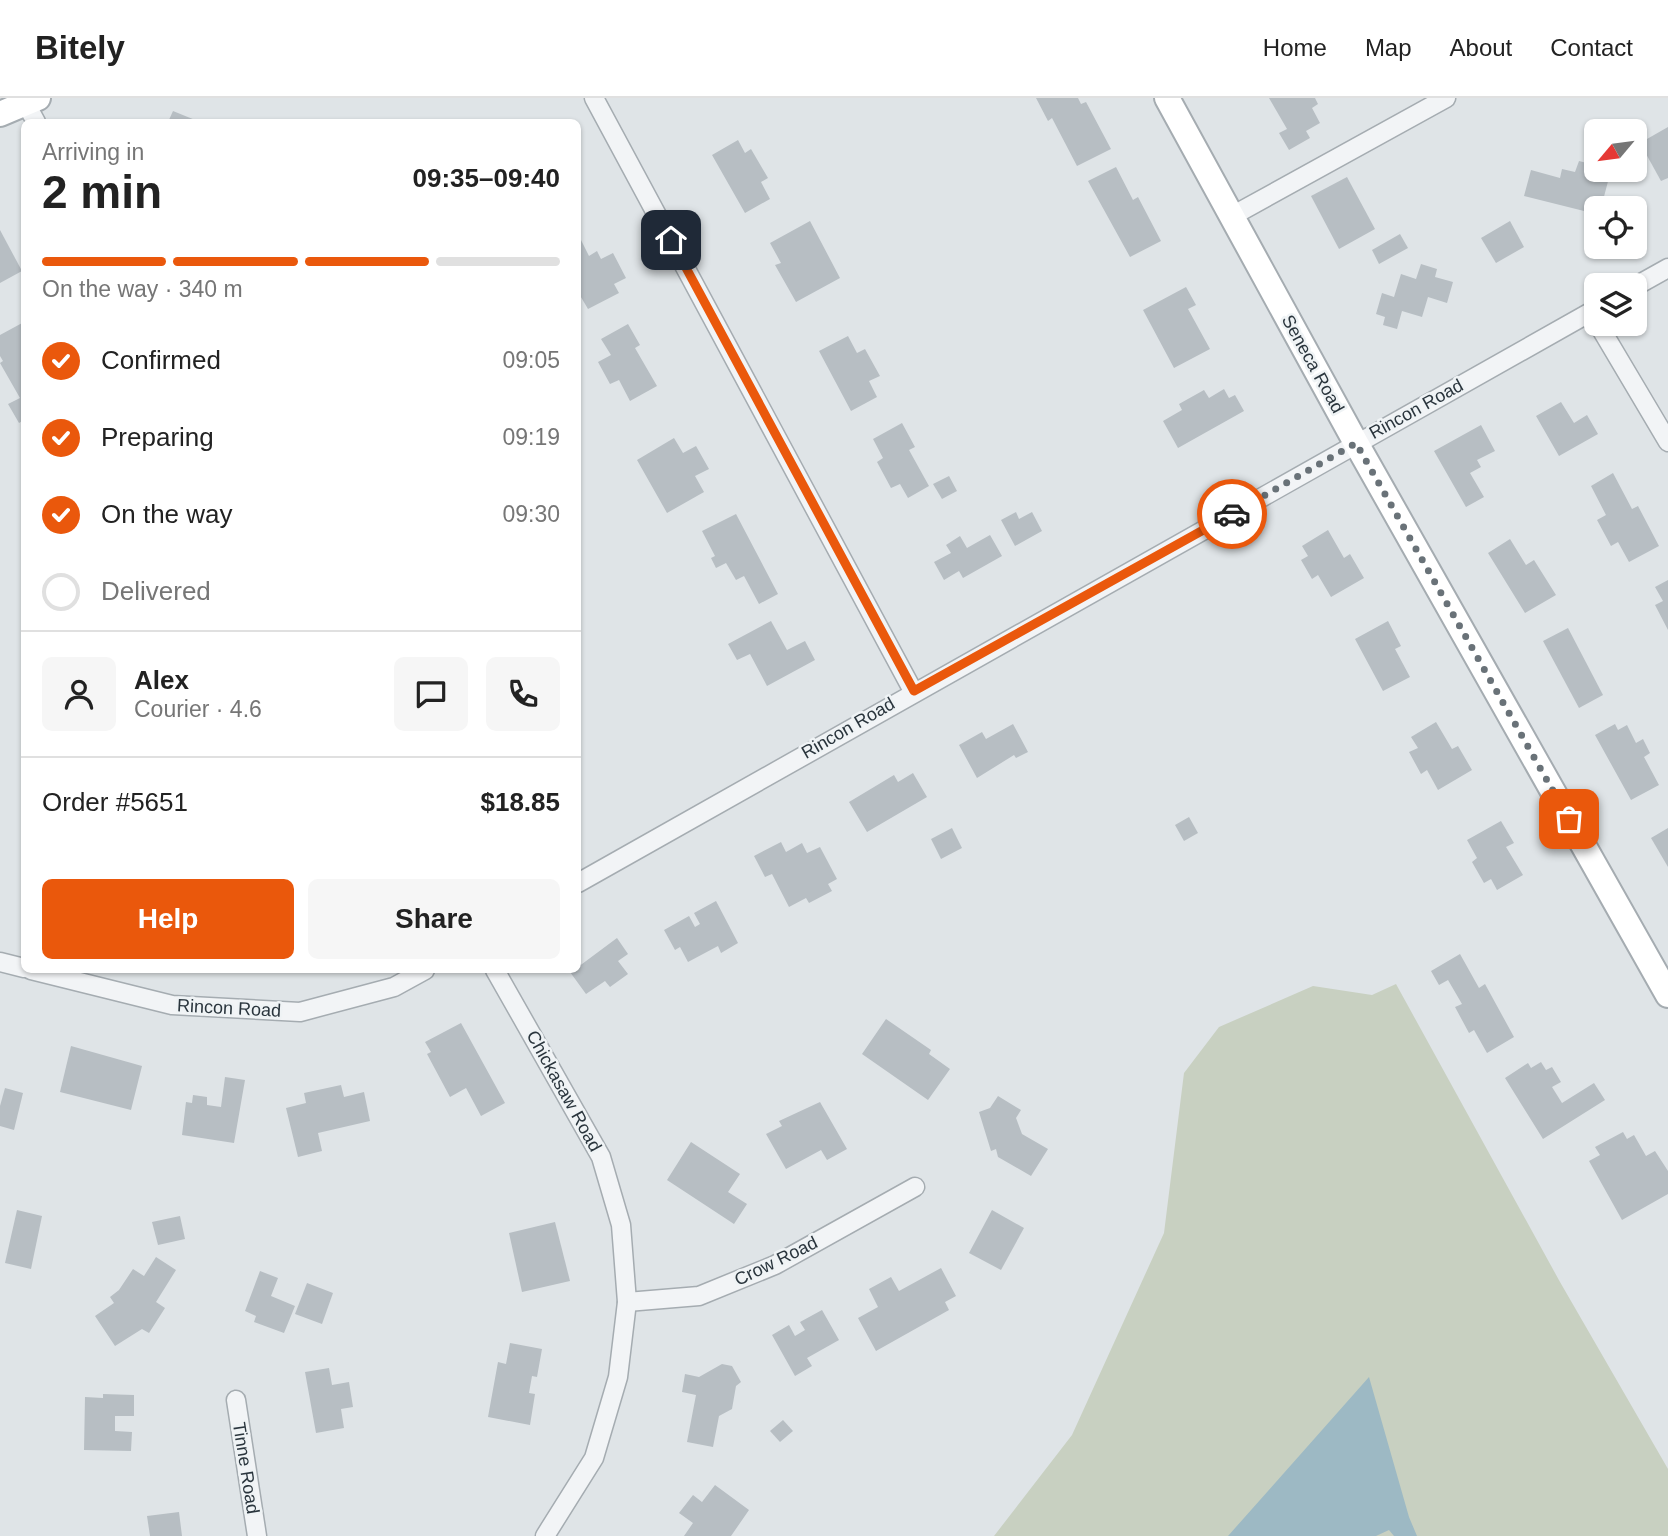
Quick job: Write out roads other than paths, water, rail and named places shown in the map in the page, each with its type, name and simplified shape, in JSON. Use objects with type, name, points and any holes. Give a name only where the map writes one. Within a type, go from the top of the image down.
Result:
[{"type":"street","points":[[594,98],[914,691]]},
{"type":"street","name":"Seneca Road","points":[[1167,98],[1356,443],[1668,995]]},
{"type":"street","points":[[1232,216],[1446,98]]},
{"type":"street","points":[[0,114],[33,108]]},
{"type":"street","points":[[1647,280],[1668,268]]},
{"type":"street","name":"Rincon Road","points":[[581,881],[1356,443],[1584,322]]},
{"type":"street","points":[[1607,336],[1668,442]]},
{"type":"street","points":[[0,962],[21,967]]},
{"type":"street","name":"Rincon Road","points":[[43,973],[172,1005],[300,1012],[394,987],[420,973]]},
{"type":"street","name":"Chickasaw Road","points":[[497,973],[601,1157],[621,1225],[627,1303],[618,1377],[594,1458],[545,1536]]},
{"type":"street","name":"Crow Road","points":[[627,1303],[699,1296],[763,1270],[915,1187]]},
{"type":"street","name":"Tinne Road","points":[[236,1400],[257,1536]]},
{"type":"water","points":[[1369,1377],[1409,1517],[1417,1536],[1394,1536],[1389,1530],[1376,1536],[1228,1536]]}]
